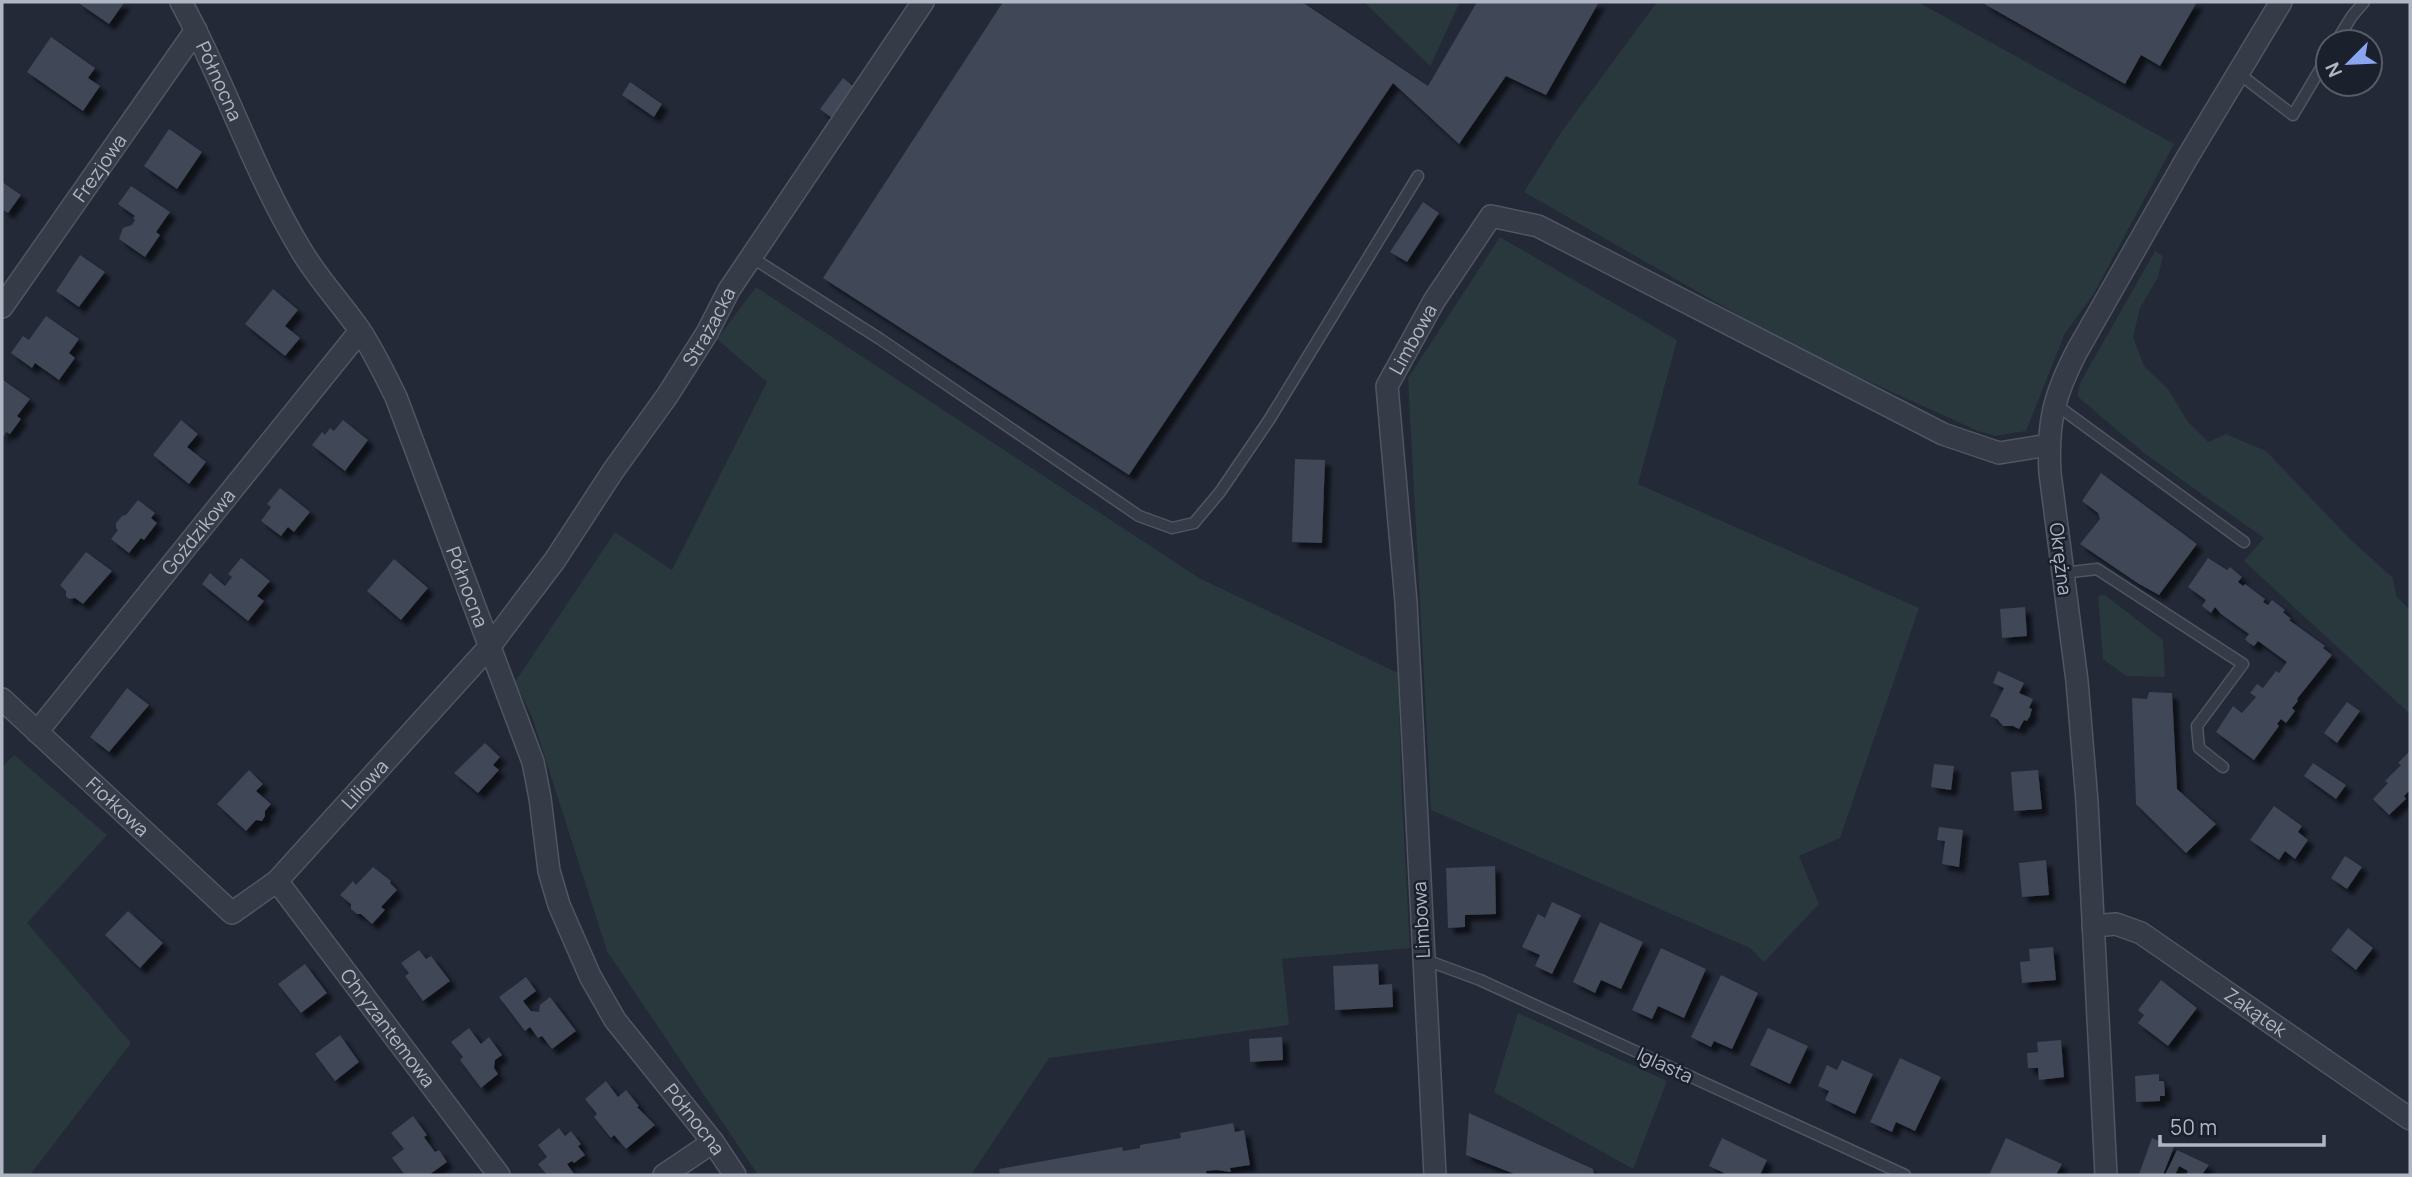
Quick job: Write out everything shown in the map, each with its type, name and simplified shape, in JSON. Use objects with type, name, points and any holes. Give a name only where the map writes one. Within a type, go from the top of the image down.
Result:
[{"type":"street","name":"Północna","points":[[181,2],[256,163],[302,251],[360,331],[396,397],[533,762],[549,871],[559,905],[590,976],[615,1020],[713,1142],[735,1175]]},
{"type":"street","name":"Strażacka","points":[[490,646],[555,560],[613,471],[667,396],[707,333],[729,290],[923,2]]},
{"type":"street","name":"Okrężna","points":[[2106,1175],[2087,802],[2077,681],[2048,445],[2051,418],[2060,383],[2077,351],[2281,2]]},
{"type":"street","name":"Frezjowa","points":[[2,307],[196,30]]},
{"type":"street","name":"Limbowa","points":[[1435,1175],[1406,602],[1387,386],[1434,301],[1491,216],[1538,226],[1944,434],[1999,453],[2048,445]]},
{"type":"street","name":"Goździkowa","points":[[37,732],[360,331]]},
{"type":"street","name":"Liliowa","points":[[232,913],[277,881],[490,646]]},
{"type":"street","name":"Fiołkowa","points":[[2,699],[232,913]]},
{"type":"street","name":"Chryzantemowa","points":[[277,881],[499,1175]]},
{"type":"street","name":"Zakątek","points":[[2093,926],[2116,924],[2141,933],[2410,1119]]},
{"type":"street","points":[[664,1175],[713,1142]]},
{"type":"lane","points":[[2345,28],[2364,2]]},
{"type":"lane","points":[[2238,73],[2293,115],[2314,79]]},
{"type":"lane","points":[[751,257],[880,339],[1139,516],[1172,528],[1194,523],[1220,492],[1269,420],[1418,176]]},
{"type":"lane","points":[[2055,404],[2244,542]]},
{"type":"lane","points":[[2063,573],[2097,569],[2242,664],[2197,726],[2199,748],[2223,767]]},
{"type":"lane","name":"Iglasta","points":[[1423,959],[1480,980],[1905,1175]]},
{"type":"shaded area","points":[[1364,2],[1460,2],[1430,66]]},
{"type":"shaded area","points":[[1657,2],[1918,2],[2174,144],[2093,295],[2065,333],[2026,431],[1995,436],[1978,431],[1799,350],[1524,192],[1562,131]]},
{"type":"shaded area","points":[[1500,237],[1677,340],[1638,484],[1919,608],[1840,838],[1799,856],[1819,904],[1764,962],[1750,948],[1431,810],[1408,378]]},
{"type":"shaded area","points":[[2155,251],[2163,256],[2158,277],[2140,308],[2133,337],[2144,366],[2168,389],[2188,422],[2208,442],[2226,434],[2266,451],[2350,539],[2393,578],[2396,596],[2410,610],[2410,714],[2244,561],[2264,538],[2144,453],[2077,396],[2080,383]]},
{"type":"shaded area","points":[[756,287],[1199,578],[1398,673],[1410,948],[1282,959],[1289,1025],[1049,1058],[971,1175],[758,1175],[607,951],[532,717],[515,682],[615,532],[672,570],[767,382],[717,339]]},
{"type":"shaded area","points":[[2105,595],[2163,640],[2165,677],[2126,676],[2103,659],[2098,596]]},
{"type":"shaded area","points":[[14,755],[107,835],[27,923],[131,1043],[30,1175],[2,1175],[2,767]]},
{"type":"shaded area","points":[[1518,1013],[1667,1081],[1633,1169],[1494,1092]]},
{"type":"building","points":[[77,2],[122,2],[124,3],[109,24]]},
{"type":"building","points":[[1003,2],[1302,2],[1428,86],[1477,2],[1599,2],[1546,95],[1506,76],[1459,144],[1393,83],[1129,475],[823,278]]},
{"type":"building","points":[[1981,2],[2197,2],[2160,66],[2141,55],[2125,84]]},
{"type":"building","points":[[51,37],[95,68],[88,78],[100,86],[83,111],[27,72]]},
{"type":"building","points":[[843,78],[854,87],[832,118],[820,109]]},
{"type":"building","points":[[630,82],[662,104],[654,117],[622,95]]},
{"type":"building","points":[[169,129],[202,152],[177,189],[144,166]]},
{"type":"building","points":[[2,182],[21,195],[8,213],[2,209]]},
{"type":"building","points":[[131,186],[170,212],[156,232],[160,235],[145,257],[119,239],[123,228],[132,225],[135,220],[135,216],[118,204]]},
{"type":"building","points":[[1423,202],[1439,213],[1407,262],[1390,252]]},
{"type":"building","points":[[80,255],[105,272],[79,307],[56,291]]},
{"type":"building","points":[[273,289],[298,310],[285,326],[300,338],[285,356],[245,324]]},
{"type":"building","points":[[46,316],[79,339],[69,353],[75,358],[59,380],[35,363],[32,368],[11,353],[23,336],[29,340]]},
{"type":"building","points":[[3,380],[30,399],[17,416],[21,419],[10,434],[6,432],[2,439]]},
{"type":"building","points":[[181,420],[198,434],[187,447],[206,462],[189,484],[153,455]]},
{"type":"building","points":[[343,420],[368,440],[345,471],[312,445],[322,432],[325,435],[330,428],[334,431]]},
{"type":"building","points":[[1295,459],[1325,460],[1322,543],[1292,542]]},
{"type":"building","points":[[2101,473],[2197,544],[2159,595],[2080,544],[2100,519],[2098,513],[2082,501]]},
{"type":"building","points":[[280,488],[310,512],[294,532],[288,527],[281,536],[261,521],[271,507],[267,504]]},
{"type":"building","points":[[138,500],[155,513],[151,518],[157,523],[129,553],[111,539],[118,530],[116,523]]},
{"type":"building","points":[[86,552],[112,571],[83,604],[75,598],[69,599],[60,585]]},
{"type":"building","points":[[241,558],[270,581],[257,596],[264,601],[248,621],[202,584],[210,573],[225,586],[232,577],[228,574]]},
{"type":"building","points":[[2208,558],[2227,570],[2230,567],[2242,577],[2238,582],[2265,599],[2263,602],[2268,605],[2272,600],[2285,610],[2283,612],[2291,619],[2289,620],[2325,646],[2323,648],[2332,655],[2297,699],[2292,708],[2295,711],[2286,723],[2281,719],[2277,724],[2279,726],[2254,760],[2216,732],[2233,706],[2242,713],[2256,697],[2250,693],[2257,684],[2263,688],[2287,662],[2258,641],[2254,646],[2249,643],[2245,639],[2249,634],[2215,607],[2211,613],[2202,606],[2206,600],[2188,587]]},
{"type":"building","points":[[394,559],[428,588],[401,620],[367,591]]},
{"type":"building","points":[[2025,607],[2027,636],[2002,638],[2000,609]]},
{"type":"building","points":[[1998,671],[2024,683],[2019,693],[2033,699],[2029,708],[2032,709],[2030,716],[2019,729],[2003,726],[1990,716],[2004,688],[1993,683]]},
{"type":"building","points":[[127,688],[149,705],[109,752],[90,737]]},
{"type":"building","points":[[2149,692],[2172,693],[2177,789],[2216,824],[2186,853],[2136,804],[2132,698],[2147,699]]},
{"type":"building","points":[[2347,702],[2360,711],[2337,743],[2324,733]]},
{"type":"building","points":[[485,743],[500,757],[493,765],[499,770],[478,793],[454,773]]},
{"type":"building","points":[[2410,751],[2410,790],[2404,796],[2406,799],[2389,815],[2373,799],[2388,783],[2385,781],[2401,765],[2398,763]]},
{"type":"building","points":[[2313,763],[2346,785],[2336,799],[2304,776]]},
{"type":"building","points":[[1934,764],[1954,766],[1951,790],[1931,787]]},
{"type":"building","points":[[249,770],[263,784],[256,791],[271,804],[262,821],[256,820],[246,831],[217,804]]},
{"type":"building","points":[[2038,770],[2042,809],[2014,811],[2011,772]]},
{"type":"building","points":[[2274,806],[2302,826],[2298,832],[2308,840],[2295,859],[2285,851],[2279,860],[2250,840]]},
{"type":"building","points":[[1939,827],[1963,830],[1959,867],[1942,864],[1945,841],[1937,840]]},
{"type":"building","points":[[2345,856],[2362,867],[2347,889],[2331,878]]},
{"type":"building","points":[[2046,860],[2049,895],[2022,897],[2019,863]]},
{"type":"building","points":[[1495,866],[1496,914],[1465,915],[1465,927],[1448,928],[1446,868]]},
{"type":"building","points":[[373,867],[391,881],[397,890],[381,907],[385,910],[372,924],[351,909],[351,904],[340,895],[353,881],[356,885]]},
{"type":"building","points":[[1552,902],[1581,915],[1552,974],[1535,966],[1540,955],[1522,947],[1538,914],[1545,918]]},
{"type":"building","points":[[128,911],[163,943],[140,968],[105,935]]},
{"type":"building","points":[[1600,922],[1643,942],[1621,989],[1601,980],[1595,993],[1573,982]]},
{"type":"building","points":[[2348,928],[2373,948],[2356,970],[2331,950]]},
{"type":"building","points":[[2053,947],[2056,980],[2022,983],[2020,962],[2030,961],[2029,949]]},
{"type":"building","points":[[1661,948],[1706,969],[1684,1018],[1658,1006],[1652,1019],[1632,1010]]},
{"type":"building","points":[[419,950],[426,959],[431,956],[450,981],[423,1001],[405,976],[409,973],[401,963]]},
{"type":"building","points":[[305,964],[327,993],[301,1013],[278,984]]},
{"type":"building","points":[[1378,964],[1379,985],[1392,984],[1393,1007],[1335,1010],[1333,966]]},
{"type":"building","points":[[1721,975],[1758,993],[1732,1049],[1714,1041],[1711,1047],[1691,1037]]},
{"type":"building","points":[[526,977],[536,991],[523,1001],[531,1011],[539,1012],[540,1005],[550,997],[576,1031],[552,1049],[542,1036],[538,1038],[530,1027],[525,1031],[499,997]]},
{"type":"building","points":[[2161,980],[2197,1008],[2168,1046],[2138,1023],[2144,1015],[2138,1010]]},
{"type":"building","points":[[469,1028],[481,1044],[489,1037],[502,1055],[495,1060],[494,1068],[498,1074],[481,1088],[460,1060],[463,1057],[451,1042]]},
{"type":"building","points":[[1768,1028],[1808,1046],[1790,1084],[1750,1065]]},
{"type":"building","points":[[340,1035],[359,1062],[335,1081],[315,1054]]},
{"type":"building","points":[[1282,1037],[1283,1060],[1250,1062],[1249,1039]]},
{"type":"building","points":[[2061,1040],[2064,1077],[2039,1080],[2038,1068],[2028,1068],[2027,1053],[2038,1052],[2037,1042]]},
{"type":"building","points":[[1900,1058],[1941,1077],[1915,1131],[1896,1122],[1892,1132],[1870,1122]]},
{"type":"building","points":[[1842,1060],[1873,1074],[1855,1114],[1825,1100],[1829,1091],[1818,1086],[1827,1065],[1837,1070]]},
{"type":"building","points":[[2159,1074],[2159,1081],[2164,1081],[2165,1096],[2160,1096],[2160,1101],[2136,1102],[2135,1076]]},
{"type":"building","points":[[606,1081],[618,1097],[626,1090],[639,1106],[637,1107],[655,1125],[626,1149],[614,1135],[611,1138],[594,1117],[597,1114],[585,1099]]},
{"type":"building","points":[[1469,1113],[1593,1169],[1594,1175],[1517,1175],[1466,1155]]},
{"type":"building","points":[[413,1116],[435,1152],[439,1150],[447,1162],[429,1175],[405,1175],[392,1158],[404,1149],[391,1133]]},
{"type":"building","points":[[1233,1123],[1235,1132],[1244,1130],[1250,1165],[1230,1168],[1231,1172],[1206,1171],[1207,1175],[1000,1175],[999,1169],[1122,1147],[1123,1151],[1140,1148],[1140,1145],[1181,1138],[1180,1133]]},
{"type":"building","points":[[559,1128],[565,1136],[571,1131],[585,1155],[574,1163],[572,1161],[567,1164],[575,1175],[547,1175],[538,1164],[547,1157],[538,1145]]},
{"type":"building","points":[[1722,1138],[1767,1160],[1760,1175],[1723,1175],[1724,1173],[1709,1166]]},
{"type":"building","points":[[2006,1138],[2062,1164],[2056,1175],[1989,1175]]},
{"type":"building","points":[[2152,1138],[2174,1147],[2163,1175],[2139,1174]]},
{"type":"building","points":[[2177,1150],[2209,1165],[2203,1173],[2205,1175],[2186,1175],[2188,1171],[2179,1166],[2175,1175],[2165,1175]]}]
